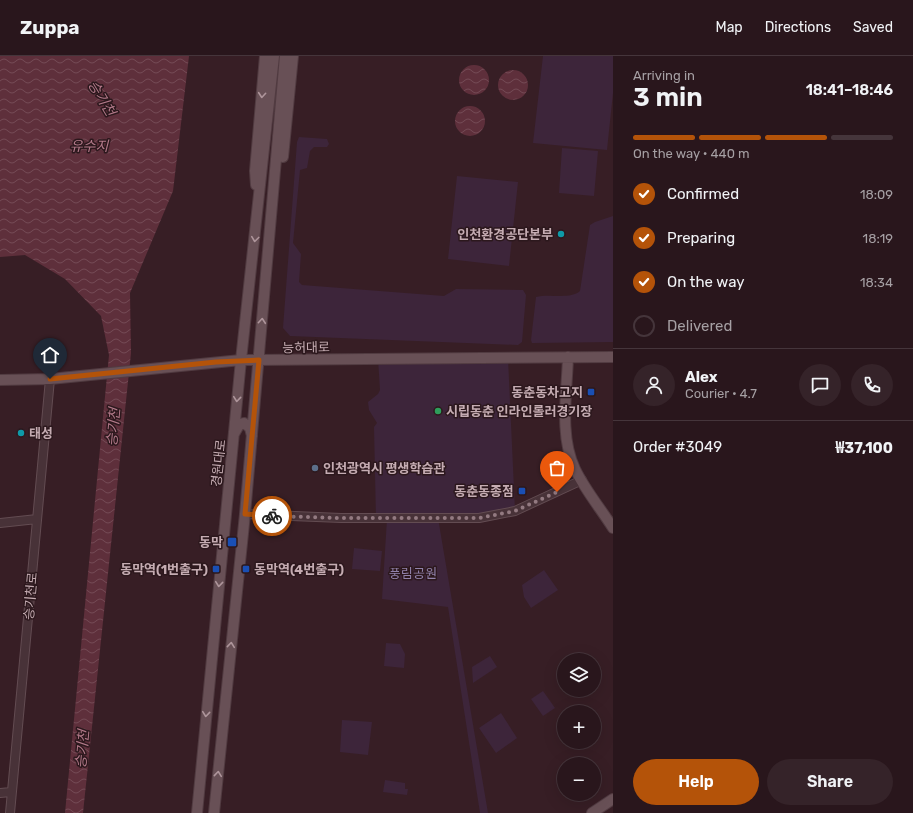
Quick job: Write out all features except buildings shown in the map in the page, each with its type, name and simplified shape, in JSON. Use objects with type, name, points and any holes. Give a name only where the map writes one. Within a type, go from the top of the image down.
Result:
[{"type":"main road","points":[[258,211],[255,170],[265,56]]},
{"type":"main road","name":"경원대로","points":[[196,813],[233,435],[274,56]]},
{"type":"main road","points":[[214,813],[245,514],[285,56]]},
{"type":"main road","points":[[272,211],[281,172],[293,56]]},
{"type":"main road","points":[[568,357],[566,425],[568,443],[575,468],[613,528]]},
{"type":"main road","name":"능허대로","points":[[0,380],[50,379],[241,360],[613,357]]},
{"type":"main road","points":[[233,435],[239,425],[244,423],[250,428],[252,436]]},
{"type":"main road","points":[[592,813],[613,800]]},
{"type":"street","name":"승기천로","points":[[10,813],[50,379]]},
{"type":"street","points":[[245,514],[341,518],[479,518],[515,511],[582,480]]},
{"type":"street","points":[[0,523],[37,520]]},
{"type":"street","points":[[0,793],[11,792]]},
{"type":"green space","points":[[543,56],[613,56],[613,93],[607,150],[533,143]]},
{"type":"green space","points":[[299,137],[327,139],[329,144],[327,147],[314,147],[310,151],[307,168],[300,170],[293,243],[301,254],[299,282],[302,285],[444,296],[456,289],[523,290],[526,295],[522,342],[518,345],[290,336],[283,328],[297,142]]},
{"type":"green space","points":[[562,148],[598,151],[594,196],[559,193]]},
{"type":"green space","points":[[457,176],[518,182],[509,266],[448,259]]},
{"type":"green space","points":[[613,216],[613,342],[532,343],[531,340],[536,297],[565,296],[576,294],[580,291],[590,225]]},
{"type":"green space","name":"풍림공원","points":[[508,358],[515,511],[438,518],[488,813],[480,813],[448,607],[382,599],[387,519],[376,519],[374,427],[377,423],[369,410],[368,402],[378,394],[380,390],[378,359]]},
{"type":"green space","points":[[354,548],[382,551],[380,571],[352,569]]},
{"type":"green space","points":[[544,570],[558,590],[531,608],[524,597],[522,585]]},
{"type":"green space","points":[[386,643],[400,644],[405,654],[404,668],[384,666]]},
{"type":"green space","points":[[490,656],[497,667],[473,683],[472,667]]},
{"type":"green space","points":[[543,691],[555,708],[543,716],[531,699]]},
{"type":"green space","points":[[501,713],[517,738],[496,753],[479,728]]},
{"type":"green space","points":[[342,720],[372,722],[368,755],[340,752]]},
{"type":"green space","points":[[385,780],[405,783],[405,789],[408,789],[407,795],[383,792]]},
{"type":"water","name":"유수지","points":[[0,56],[189,56],[173,191],[130,293],[131,353],[83,813],[65,813],[109,355],[101,316],[65,279],[25,255],[0,257]]},
{"type":"water","points":[[474,65],[484,70],[489,80],[484,90],[474,95],[464,90],[459,80],[464,70]]},
{"type":"water","points":[[513,70],[523,75],[528,85],[523,95],[513,100],[503,95],[498,85],[503,75]]},
{"type":"water","points":[[470,106],[480,111],[485,121],[480,131],[470,136],[460,131],[455,121],[460,111]]},
{"type":"way so far","points":[[272,516],[341,518],[479,518],[501,515],[515,511],[557,492]]},
{"type":"place","name":"인천환경공단본부","points":[[561,234]]},
{"type":"place","name":"동춘동차고지","points":[[591,392]]},
{"type":"place","name":"시립동춘 인라인롤러경기장","points":[[438,411]]},
{"type":"place","name":"태성","points":[[21,433]]},
{"type":"place","name":"인천광역시 평생학습관","points":[[315,468]]},
{"type":"place","name":"동춘동종점","points":[[522,491]]},
{"type":"place","name":"동막","points":[[232,542]]},
{"type":"place","name":"동막역(1번출구)","points":[[216,569]]},
{"type":"place","name":"동막역(4번출구)","points":[[246,569]]},
{"type":"route","points":[[50,379],[216,362],[259,360],[245,514],[272,516]]},
{"type":"water label","name":"승기천","points":[[102,98]]},
{"type":"water label","name":"승기천","points":[[113,427]]},
{"type":"water label","name":"승기천","points":[[82,749]]}]
